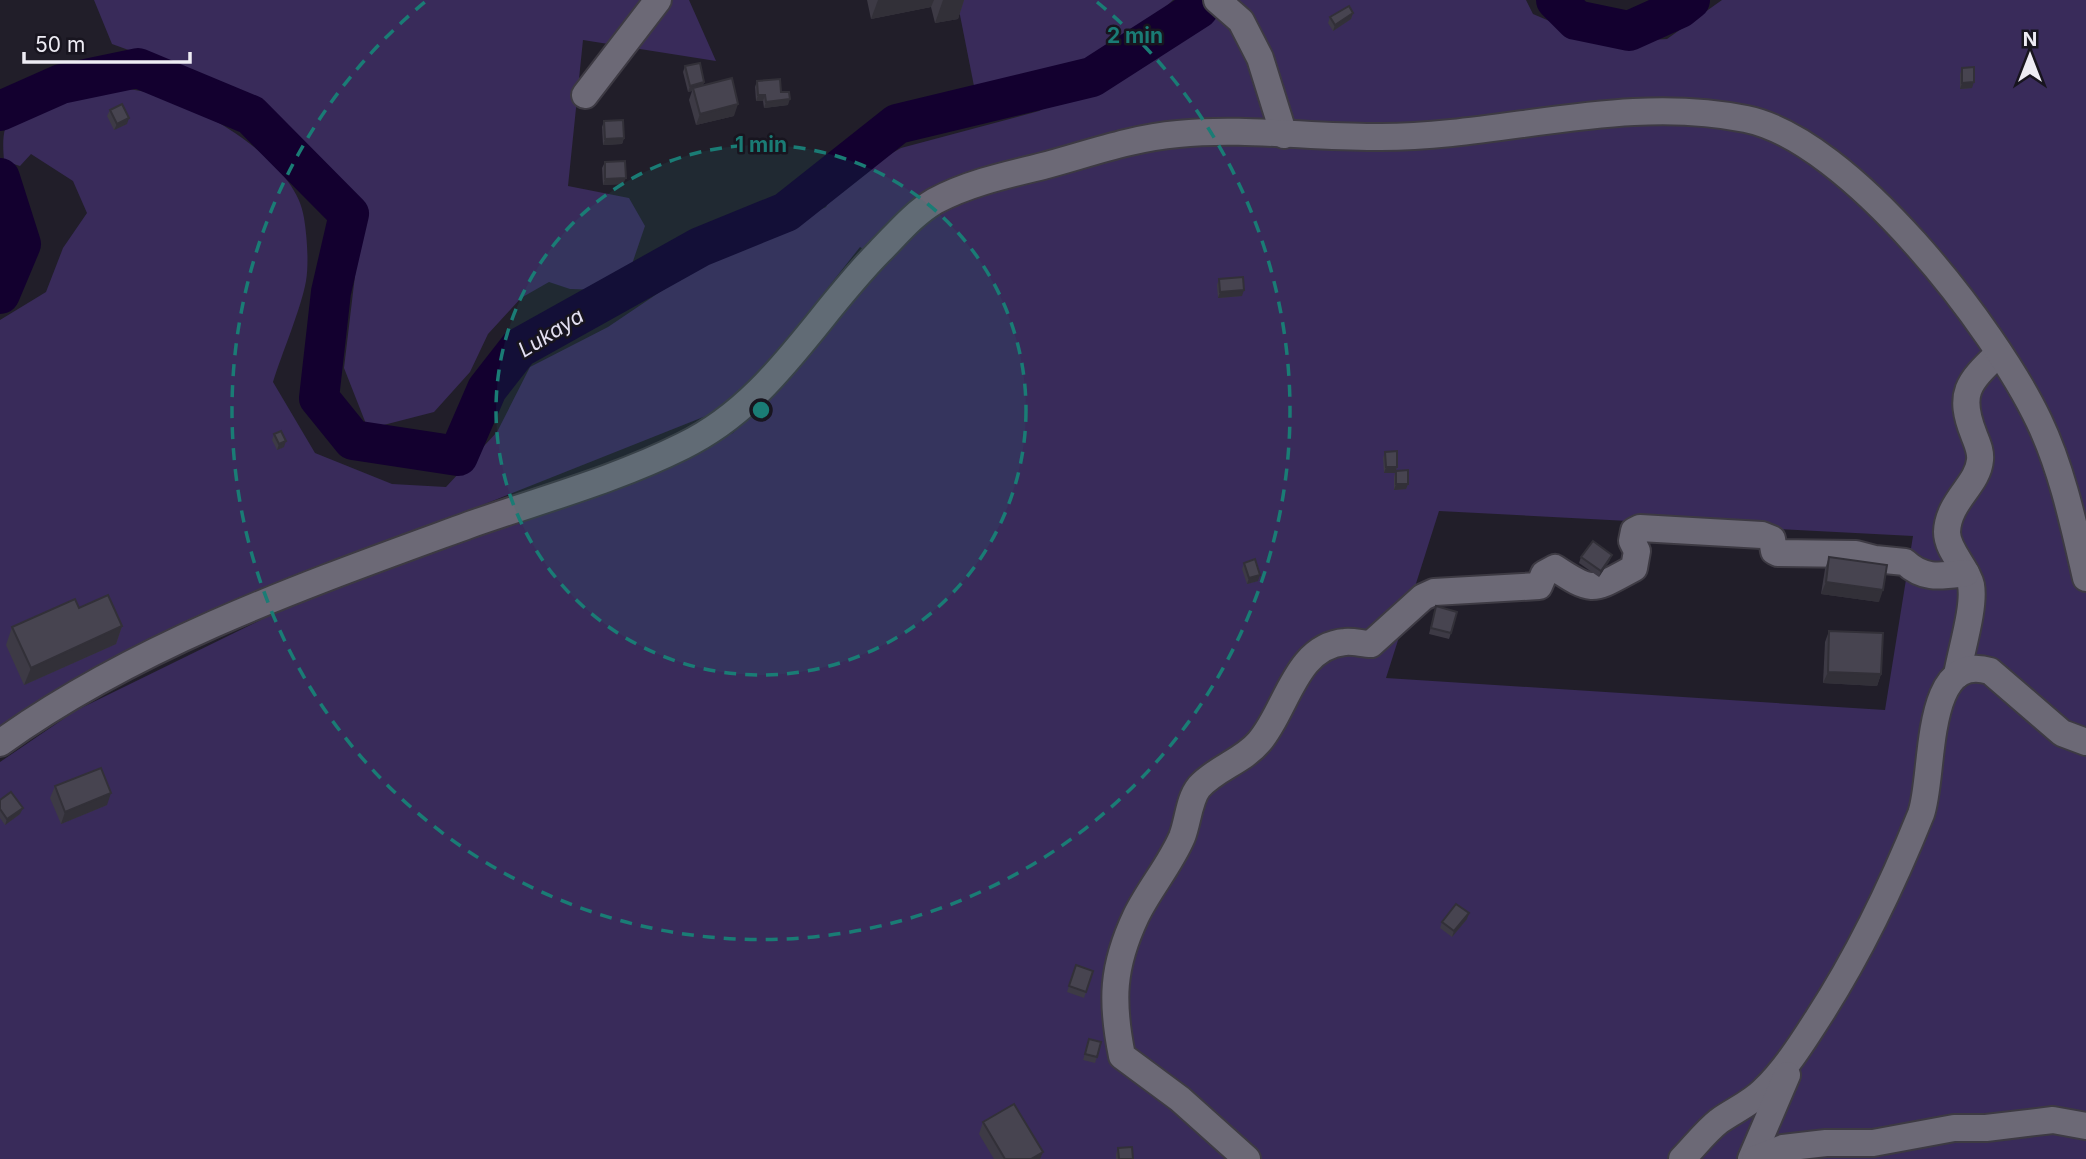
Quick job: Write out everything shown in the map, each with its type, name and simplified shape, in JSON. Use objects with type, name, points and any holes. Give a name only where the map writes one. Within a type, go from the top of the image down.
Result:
[{"type":"street","points":[[585,95],[658,0]]},
{"type":"street","points":[[1217,0],[1241,21],[1260,58],[1284,135]]},
{"type":"street","points":[[0,743],[53,705],[222,620],[466,527],[650,462],[691,443],[733,417],[767,386],[867,264],[918,212],[939,199],[976,183],[1114,144],[1174,134],[1247,131],[1328,138],[1436,135],[1608,114],[1678,112],[1748,119],[1777,128],[1826,158],[1874,201],[1969,309],[2042,425],[2069,510],[2086,578]]},
{"type":"street","points":[[1682,1159],[1716,1124],[1763,1091],[1798,1048],[1869,933],[1897,873],[1925,802],[1938,701],[1943,690],[1957,675],[1972,597],[1966,573],[1947,532],[1953,507],[1977,470],[1980,460],[1965,409],[1965,396],[1971,381],[1999,353]]},
{"type":"street","points":[[1247,1159],[1180,1099],[1122,1056],[1115,1018],[1114,977],[1137,915],[1182,838],[1197,790],[1219,769],[1256,745],[1277,719],[1303,666],[1317,650],[1345,642],[1371,644],[1423,597],[1434,592],[1539,586],[1544,574],[1555,568],[1583,587],[1600,586],[1634,568],[1637,551],[1632,541],[1634,531],[1650,526],[1762,534],[1772,538],[1774,551],[1778,553],[1856,554],[1905,562],[1917,573],[1940,576],[1966,573]]},
{"type":"street","points":[[1957,675],[1980,669],[1990,671],[2062,733],[2086,742]]},
{"type":"street","points":[[1753,1159],[1798,1048]]},
{"type":"street","points":[[1753,1159],[1783,1148],[1826,1143],[1873,1143],[1954,1128],[1986,1128],[2053,1120],[2086,1126]]},
{"type":"shaded area","points":[[94,0],[689,0],[716,61],[583,40],[568,186],[629,198],[645,226],[630,270],[603,290],[570,289],[549,282],[521,298],[488,334],[470,372],[434,412],[368,429],[344,368],[362,217],[344,186],[245,92],[112,44]]},
{"type":"shaded area","points":[[957,0],[1173,0],[1137,34],[1084,66],[974,86]]},
{"type":"shaded area","points":[[1224,0],[1526,0],[1533,14],[1601,43],[1667,39],[1722,0],[2086,0],[2086,1159],[0,1159],[0,762],[75,711],[322,590],[733,433],[887,264],[860,247],[736,404],[427,527],[245,604],[0,727],[0,320],[46,292],[63,248],[87,213],[73,181],[31,154],[20,166],[4,161],[5,130],[13,115],[27,105],[60,92],[97,88],[134,90],[171,99],[194,110],[219,123],[265,157],[284,176],[297,197],[304,218],[307,250],[304,292],[273,382],[315,453],[392,484],[446,487],[497,432],[530,367],[608,327],[694,269],[826,207],[839,183],[901,148],[1039,111],[1169,47],[1209,21]],"holes":[[[1439,511],[1913,536],[1885,710],[1386,678]]]},
{"type":"building","points":[[1349,6],[1353,13],[1335,25],[1330,17]]},
{"type":"building","points":[[700,63],[704,82],[690,86],[685,66]]},
{"type":"building","points":[[1974,67],[1974,82],[1962,83],[1962,68]]},
{"type":"building","points":[[732,78],[738,104],[700,114],[693,88]]},
{"type":"building","points":[[780,79],[781,92],[789,92],[790,99],[766,102],[765,95],[758,95],[757,81]]},
{"type":"building","points":[[122,104],[129,118],[117,124],[110,110]]},
{"type":"building","points":[[623,120],[624,138],[605,139],[604,121]]},
{"type":"building","points":[[625,161],[626,178],[605,179],[605,162]]},
{"type":"building","points":[[1243,277],[1244,290],[1220,292],[1219,279]]},
{"type":"building","points":[[281,431],[286,441],[279,444],[274,434]]},
{"type":"building","points":[[1397,451],[1397,467],[1386,467],[1385,452]]},
{"type":"building","points":[[1408,470],[1408,484],[1396,484],[1396,471]]},
{"type":"building","points":[[1593,541],[1612,555],[1601,571],[1581,557]]},
{"type":"building","points":[[1829,557],[1887,565],[1883,590],[1826,582]]},
{"type":"building","points":[[1255,559],[1260,575],[1249,578],[1244,563]]},
{"type":"building","points":[[108,595],[122,626],[31,668],[12,627],[75,599],[79,608]]},
{"type":"building","points":[[1436,606],[1457,612],[1451,633],[1431,628]]},
{"type":"building","points":[[1829,631],[1883,633],[1881,674],[1828,672]]},
{"type":"building","points":[[101,768],[111,793],[65,812],[55,786]]},
{"type":"building","points":[[11,792],[23,808],[7,819],[0,809],[0,800]]},
{"type":"building","points":[[1456,904],[1469,913],[1454,931],[1442,922]]},
{"type":"building","points":[[1076,965],[1093,971],[1086,992],[1069,986]]},
{"type":"building","points":[[1089,1039],[1101,1042],[1097,1057],[1085,1054]]},
{"type":"building","points":[[1014,1104],[1043,1152],[1031,1159],[1005,1159],[983,1122]]},
{"type":"building","points":[[1132,1147],[1133,1159],[1119,1159],[1118,1148]]},
{"type":"waterway","name":"Lukaya","points":[[0,111],[61,84],[138,68],[251,115],[349,214],[331,292],[319,398],[353,440],[458,456],[487,389],[519,348],[700,247],[786,212],[897,124],[1092,77],[1198,9],[1205,0]]},
{"type":"waterway","name":"Lukaya","points":[[1556,0],[1576,20],[1629,31],[1680,8],[1690,0]]},
{"type":"waterway","name":"Lukaya","points":[[0,178],[21,244],[0,294]]}]
